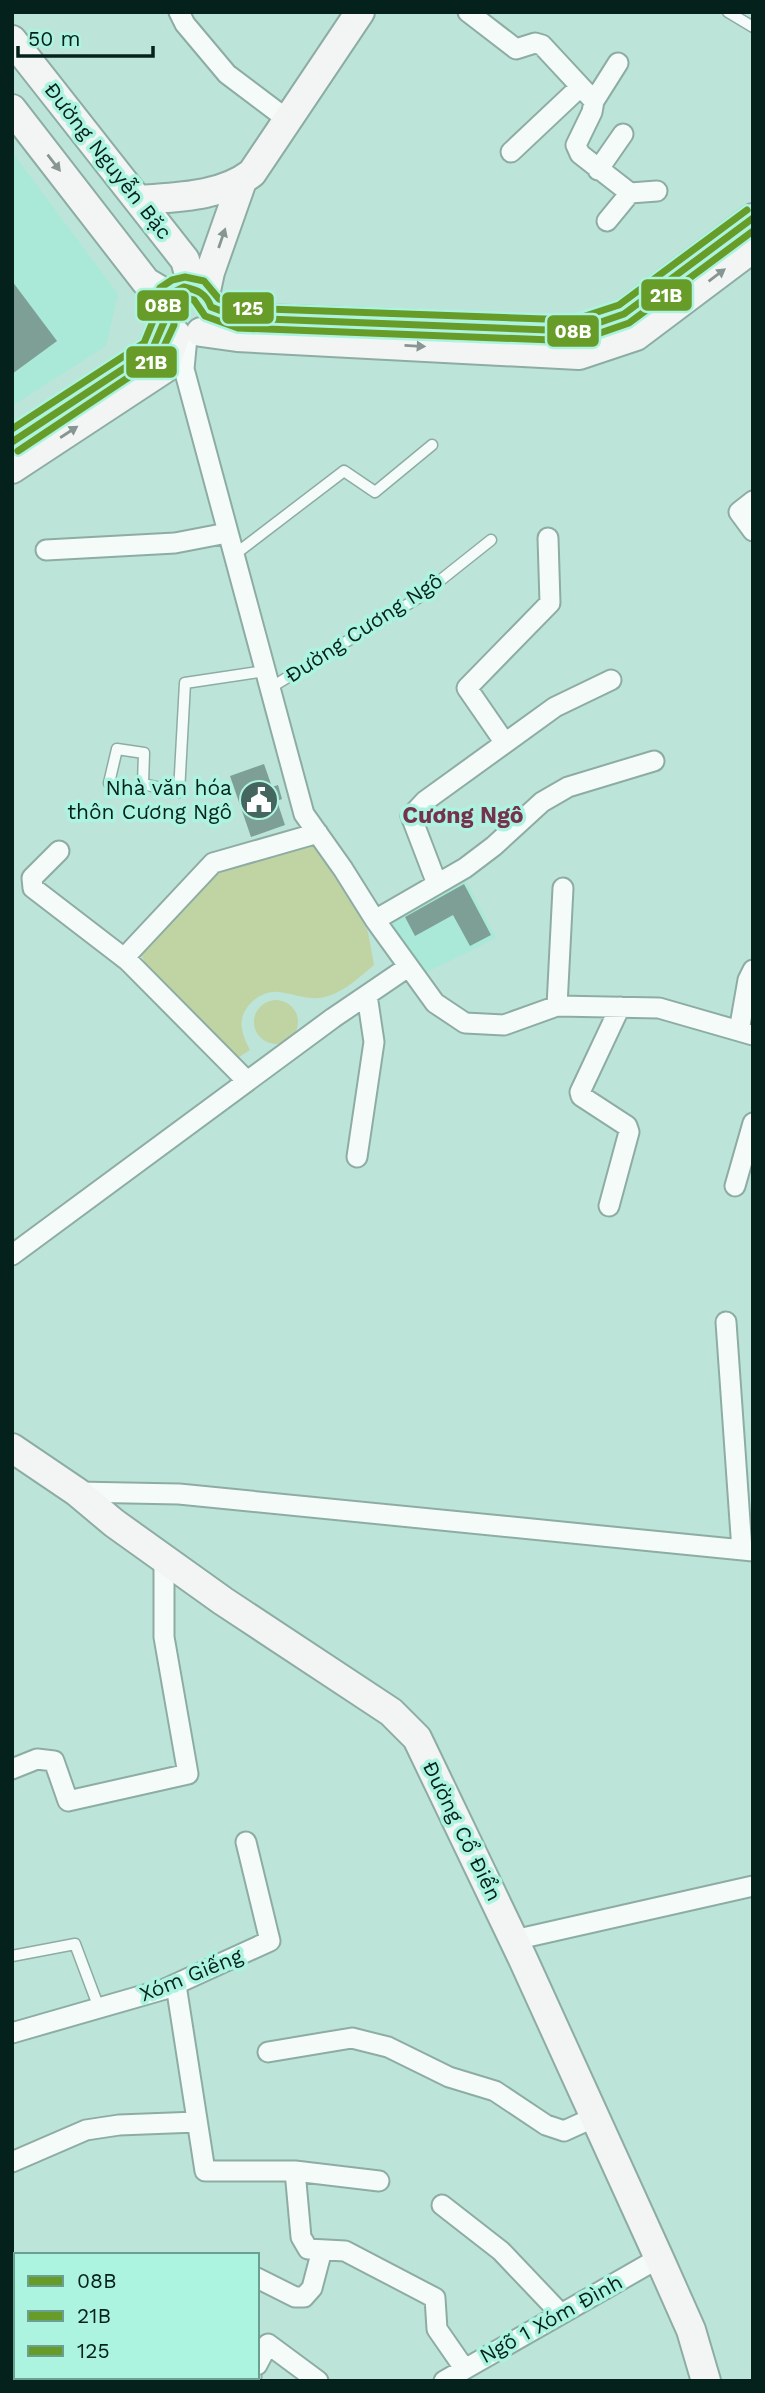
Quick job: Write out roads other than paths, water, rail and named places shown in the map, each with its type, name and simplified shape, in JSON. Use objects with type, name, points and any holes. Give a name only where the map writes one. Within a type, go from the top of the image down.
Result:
[{"type":"main road","points":[[140,200],[199,195],[242,181],[252,173],[360,12]]},
{"type":"main road","name":"Đường Nguyễn Bặc","points":[[12,40],[186,260],[188,314]]},
{"type":"main road","points":[[15,113],[53,93]]},
{"type":"main road","name":"Đường Nguyễn Bặc","points":[[15,113],[146,282],[188,314],[237,337],[579,355],[609,332],[624,314],[753,218]]},
{"type":"main road","points":[[12,469],[164,369],[210,272],[242,181]]},
{"type":"main road","name":"Đường Nguyễn Bặc","points":[[609,332],[636,336],[753,248]]},
{"type":"main road","points":[[12,442],[152,350],[188,314]]},
{"type":"main road","name":"Đường Cổ Điển","points":[[15,1455],[77,1492],[164,1559],[391,1712],[417,1738],[514,1940],[659,2258],[691,2330],[706,2381]]},
{"type":"street","points":[[179,12],[226,74],[288,120]]},
{"type":"street","points":[[468,12],[516,49],[535,43],[542,45],[587,94],[592,113],[576,145],[580,155],[630,192],[657,191]]},
{"type":"street","points":[[511,152],[587,94],[618,63]]},
{"type":"street","points":[[598,170],[623,134]]},
{"type":"street","points":[[607,221],[630,192]]},
{"type":"street","name":"Đường Cương Ngô","points":[[188,314],[184,369],[304,814],[435,1003],[465,1023],[504,1026],[556,1006],[659,1007],[746,1033]]},
{"type":"street","points":[[753,501],[738,512],[753,531]]},
{"type":"street","points":[[46,550],[175,543],[227,533]]},
{"type":"street","points":[[505,743],[467,688],[550,603],[548,538]]},
{"type":"street","points":[[437,884],[411,816],[425,800],[555,707],[611,680]]},
{"type":"street","points":[[375,920],[464,868],[494,846],[542,802],[569,788],[654,761]]},
{"type":"street","points":[[124,958],[213,863],[318,834]]},
{"type":"street","points":[[59,851],[32,878],[33,888],[124,958],[247,1081]]},
{"type":"street","points":[[556,1006],[563,888]]},
{"type":"street","points":[[12,1255],[247,1081],[408,967]]},
{"type":"street","points":[[746,1033],[748,980],[753,970]]},
{"type":"street","points":[[357,1157],[374,1042],[367,995]]},
{"type":"street","points":[[610,1206],[629,1132],[627,1126],[581,1096],[580,1092],[620,1007]]},
{"type":"street","points":[[735,1186],[753,1123]]},
{"type":"street","points":[[77,1492],[179,1494],[748,1550],[726,1322]]},
{"type":"street","points":[[12,1769],[37,1759],[54,1761],[68,1801],[188,1774],[164,1637],[164,1559]]},
{"type":"street","name":"Xóm Giếng","points":[[12,2033],[176,1984],[270,1941],[246,1842]]},
{"type":"street","points":[[514,1940],[753,1886]]},
{"type":"street","points":[[176,1984],[205,2171],[295,2171],[379,2181]]},
{"type":"street","points":[[268,2052],[352,2038],[388,2046],[449,2077],[495,2091],[546,2125],[564,2131],[595,2117]]},
{"type":"street","points":[[12,2162],[86,2130],[119,2125],[197,2122]]},
{"type":"street","points":[[259,2279],[295,2297],[304,2297],[312,2288],[322,2250],[309,2249],[301,2237],[295,2171]]},
{"type":"street","name":"Ngõ 1 Xóm Đình","points":[[442,2205],[501,2251],[560,2314]]},
{"type":"street","name":"Ngõ 1 Xóm Đình","points":[[322,2250],[345,2251],[435,2298],[437,2329],[464,2368]]},
{"type":"street","name":"Ngõ 1 Xóm Đình","points":[[444,2381],[659,2258]]},
{"type":"street","points":[[259,2361],[268,2344],[318,2381]]},
{"type":"lane","points":[[728,12],[753,27]]},
{"type":"lane","points":[[233,555],[344,471],[375,492],[432,445]]},
{"type":"lane","name":"Đường Cương Ngô","points":[[109,783],[117,750],[144,753],[144,784],[179,792],[186,683],[267,679],[418,598],[491,540]]},
{"type":"lane","points":[[12,1956],[75,1944],[99,2008]]},
{"type":"place","name":"Nhà văn hóa thôn Cương Ngô","points":[[259,800]]},
{"type":"district","name":"Cương Ngô","points":[[463,815]]}]
